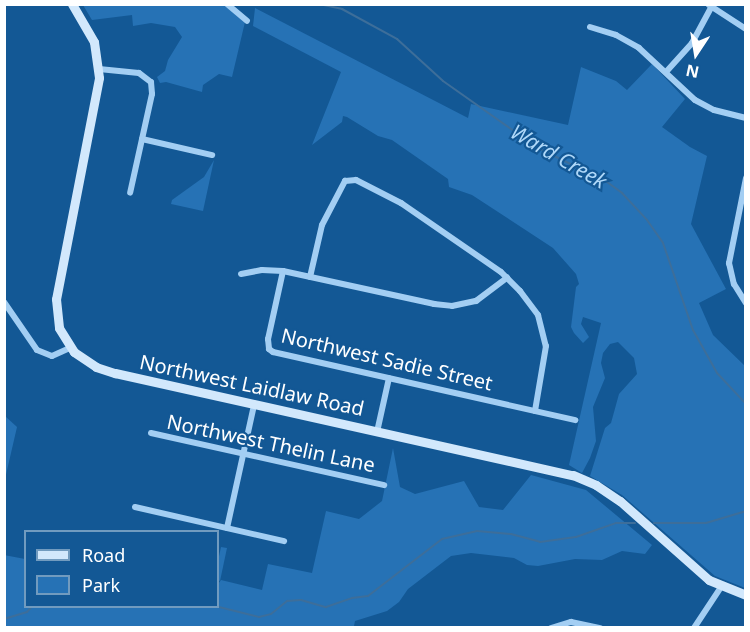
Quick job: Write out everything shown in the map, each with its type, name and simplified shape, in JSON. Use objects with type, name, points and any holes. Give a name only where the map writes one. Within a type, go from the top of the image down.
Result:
[{"type":"street","points":[[4,302],[37,350],[52,356],[70,348],[59,328],[56,299],[96,107],[99,69],[94,42],[72,4]]},
{"type":"street","points":[[227,4],[247,21]]},
{"type":"street","points":[[666,72],[692,44],[711,5],[746,29]]},
{"type":"street","points":[[590,27],[632,43],[695,100],[714,110],[746,118]]},
{"type":"street","points":[[99,69],[139,73],[148,79],[152,94],[130,193]]},
{"type":"street","points":[[142,139],[212,155]]},
{"type":"street","points":[[746,178],[729,263],[734,284],[746,303]]},
{"type":"street","points":[[310,277],[322,225],[341,186],[348,180],[356,180],[407,207],[507,278],[538,315],[545,336],[545,357],[535,411]]},
{"type":"street","points":[[241,274],[262,270],[283,271],[452,306],[476,301],[507,278]]},
{"type":"street","name":"Northwest Sadie Street","points":[[283,271],[268,339],[269,349],[278,354],[575,420]]},
{"type":"street","name":"Northwest Laidlaw Road","points":[[70,348],[96,367],[115,373],[536,466],[584,480],[620,501],[689,564],[721,587],[746,595]]},
{"type":"street","points":[[377,432],[389,378]]},
{"type":"street","points":[[227,528],[254,405]]},
{"type":"street","name":"Northwest Thelin Lane","points":[[151,433],[384,485]]},
{"type":"street","points":[[135,507],[284,541]]},
{"type":"street","points":[[694,627],[721,587]]},
{"type":"street","points":[[551,627],[571,622],[600,627]]},
{"type":"green space","points":[[83,5],[224,5],[245,22],[232,77],[219,74],[203,85],[202,92],[166,82],[160,83],[157,77],[165,71],[168,60],[182,37],[175,27],[151,23],[133,26],[132,15],[92,20]]},
{"type":"green space","points":[[255,8],[468,118],[471,104],[568,125],[581,67],[616,81],[627,90],[652,64],[685,99],[662,127],[707,156],[691,224],[726,289],[699,303],[713,335],[745,366],[745,588],[715,576],[622,495],[590,476],[605,428],[611,423],[619,394],[637,374],[634,358],[618,342],[610,344],[603,353],[601,363],[605,378],[593,407],[596,441],[590,458],[582,473],[569,465],[601,323],[583,317],[581,324],[589,337],[583,343],[574,333],[571,327],[576,287],[579,284],[576,274],[553,248],[472,195],[449,187],[448,179],[392,140],[378,136],[347,117],[343,116],[342,122],[312,145],[341,72],[253,26]]},
{"type":"green space","points":[[214,160],[203,211],[171,204],[172,200],[204,177]]},
{"type":"green space","points":[[5,416],[17,427],[5,479]]},
{"type":"green space","points":[[393,448],[400,487],[415,494],[464,481],[479,507],[503,510],[531,475],[586,490],[652,545],[645,554],[622,551],[602,560],[575,559],[538,566],[527,565],[514,558],[471,553],[451,556],[408,589],[399,602],[387,611],[355,621],[354,626],[363,628],[5,627],[4,555],[24,559],[24,608],[219,608],[219,583],[221,580],[262,590],[268,564],[312,573],[326,511],[359,519],[382,501]]},
{"type":"green space","points":[[221,547],[227,548],[220,581],[219,580]]},
{"type":"waterway","name":"Ward Creek","points":[[319,4],[342,9],[397,39],[443,81],[538,148],[607,182],[622,193],[647,220],[663,243],[693,330],[717,373],[746,404]]},
{"type":"waterway","points":[[654,523],[706,523],[746,511]]},
{"type":"waterway","points":[[219,607],[259,617],[271,614],[287,601],[301,600],[326,607],[352,598],[368,596],[442,539],[477,531],[511,534],[540,542],[576,537],[616,523],[635,523]]},
{"type":"waterway","points":[[4,619],[27,612],[30,608]]}]
